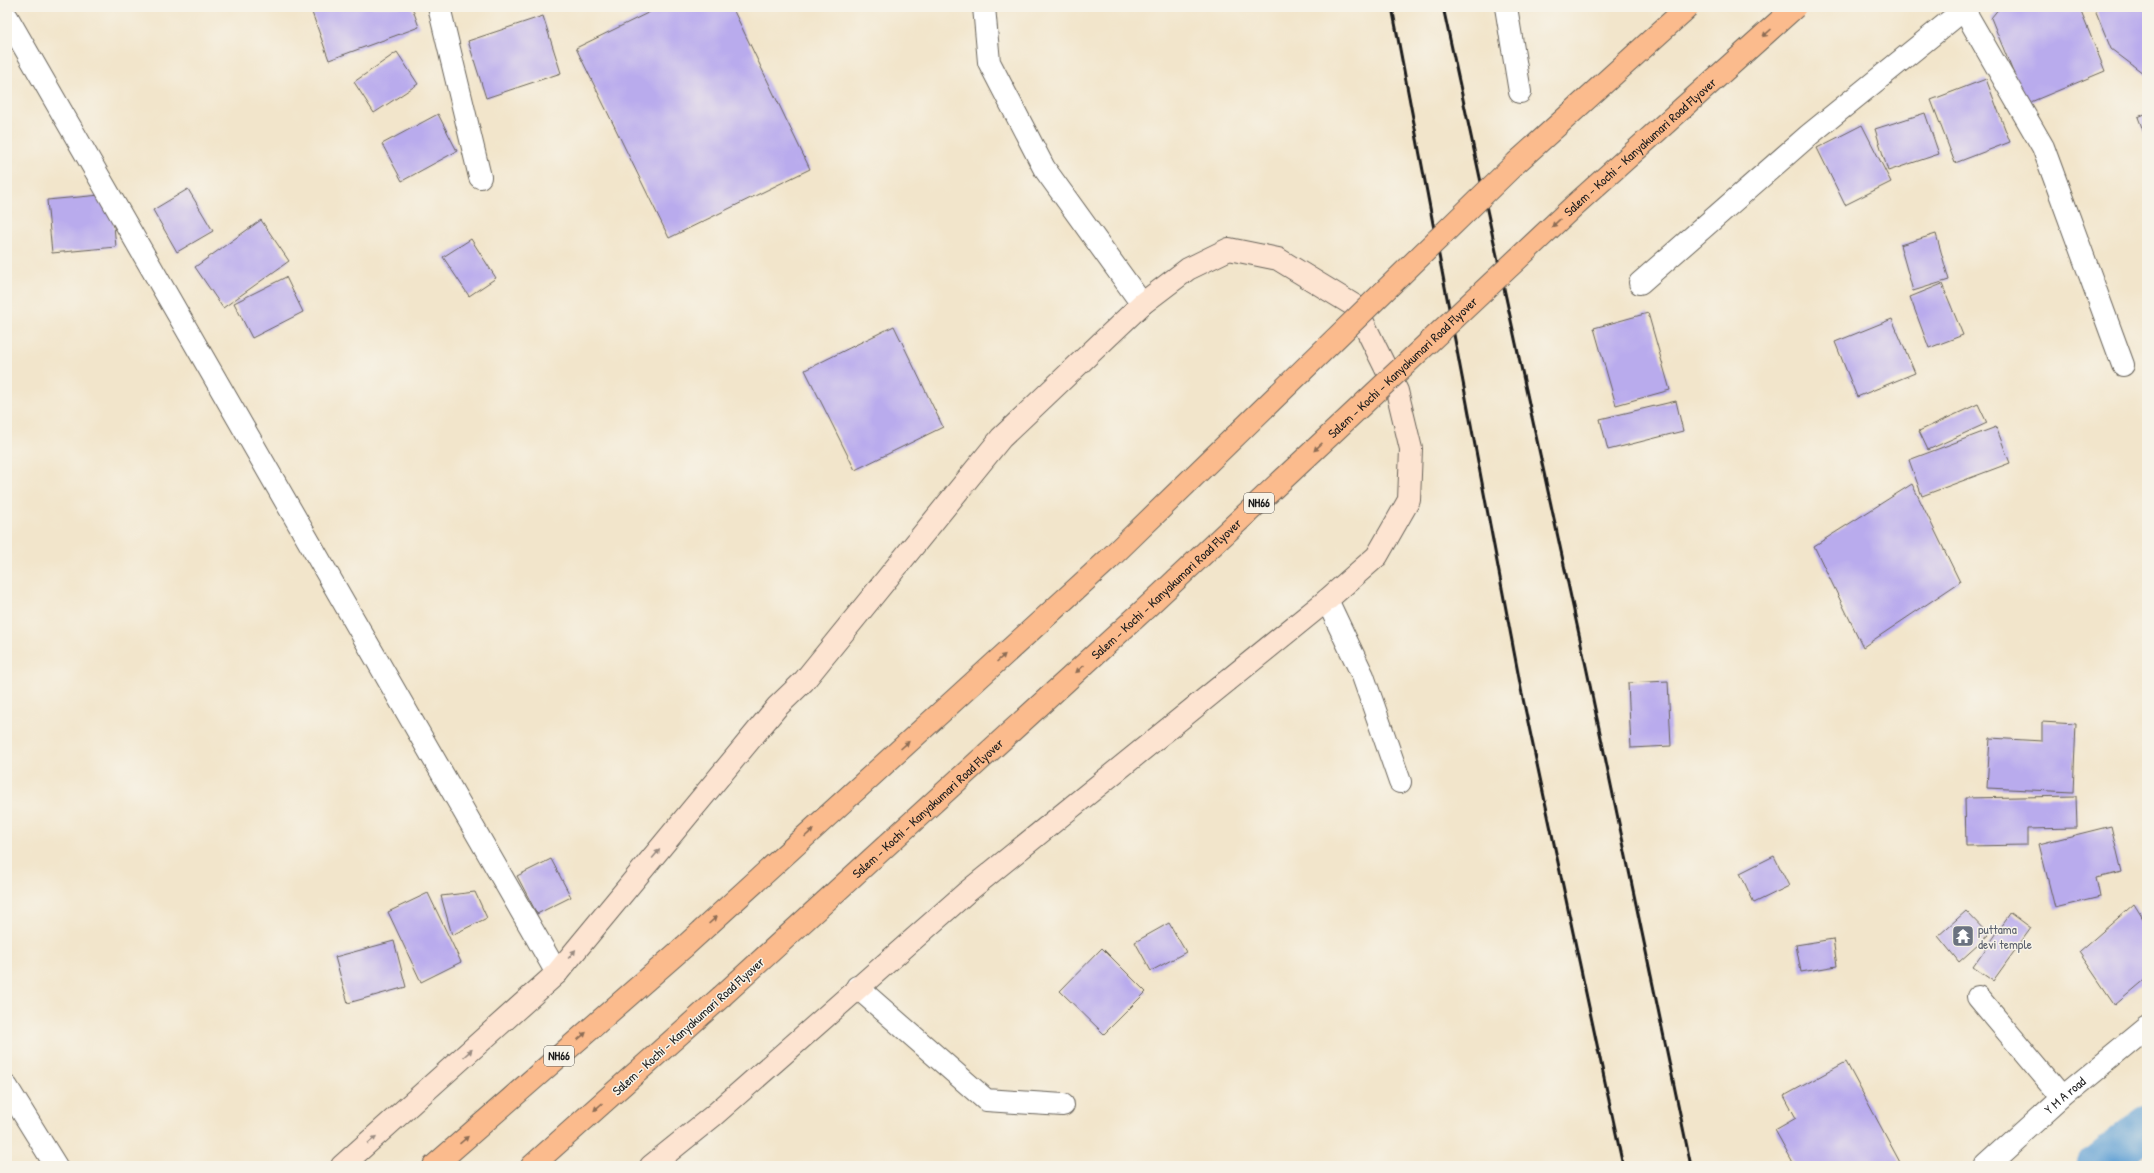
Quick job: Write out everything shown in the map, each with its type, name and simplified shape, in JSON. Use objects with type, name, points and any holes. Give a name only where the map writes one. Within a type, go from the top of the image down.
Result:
[{"type":"highway","name":"NH66","points":[[434,1166],[684,946],[1109,559],[1516,163],[1688,7]]},
{"type":"highway","name":"Salem - Kochi - Kanyakumari Road Flyover","points":[[532,1166],[721,997],[1145,609],[1576,204],[1795,7]]},
{"type":"street","points":[[439,7],[480,177]]},
{"type":"street","points":[[984,7],[989,62],[1044,168],[1142,304]]},
{"type":"street","points":[[1506,7],[1520,92]]},
{"type":"street","points":[[1640,283],[1809,135],[1966,8],[2042,147],[2123,365]]},
{"type":"street","points":[[7,17],[557,973]]},
{"type":"street","points":[[342,1166],[557,973],[778,707],[804,681],[1001,438],[1142,304],[1188,269],[1229,249],[1278,259],[1355,306],[1397,391],[1410,449],[1409,500],[1376,556],[1327,600],[967,892],[857,987],[713,1116],[651,1166]]},
{"type":"street","points":[[1327,600],[1363,676],[1400,782]]},
{"type":"street","points":[[857,987],[986,1100],[1063,1105]]},
{"type":"street","points":[[1978,997],[2062,1097]]},
{"type":"street","name":"Y M A road","points":[[1986,1166],[2062,1097],[2147,1027]]},
{"type":"street","points":[[7,1087],[56,1166]]},
{"type":"building","points":[[310,7],[412,7],[419,27],[329,60]]},
{"type":"building","points":[[660,7],[732,7],[810,169],[669,238],[576,48]]},
{"type":"building","points":[[2000,7],[2079,7],[2105,71],[2026,104],[1991,18]]},
{"type":"building","points":[[2094,7],[2147,7],[2147,76],[2111,49]]},
{"type":"building","points":[[543,16],[561,73],[486,98],[468,41]]},
{"type":"building","points":[[397,52],[418,84],[374,113],[354,82]]},
{"type":"building","points":[[1986,79],[2010,142],[1955,163],[1931,100]]},
{"type":"building","points":[[1925,113],[1939,154],[1888,171],[1875,129]]},
{"type":"building","points":[[2147,113],[2147,141],[2138,117]]},
{"type":"building","points":[[438,114],[457,151],[402,181],[382,144]]},
{"type":"building","points":[[1862,125],[1891,182],[1845,205],[1817,148]]},
{"type":"building","points":[[188,189],[213,231],[177,252],[153,210]]},
{"type":"building","points":[[111,194],[116,247],[52,253],[47,200]]},
{"type":"building","points":[[261,220],[289,261],[223,308],[195,267]]},
{"type":"building","points":[[1936,234],[1949,280],[1913,291],[1900,245]]},
{"type":"building","points":[[471,239],[496,278],[469,296],[443,257]]},
{"type":"building","points":[[286,277],[303,312],[252,338],[234,303]]},
{"type":"building","points":[[1942,284],[1963,335],[1929,348],[1910,297]]},
{"type":"building","points":[[1648,313],[1670,390],[1616,405],[1594,328]]},
{"type":"building","points":[[1892,319],[1915,373],[1857,397],[1835,342]]},
{"type":"building","points":[[894,326],[943,427],[855,470],[805,370]]},
{"type":"building","points":[[1676,401],[1683,431],[1608,450],[1600,419]]},
{"type":"building","points":[[1978,404],[1987,423],[1928,450],[1919,431]]},
{"type":"building","points":[[1996,427],[2010,463],[1922,496],[1909,460]]},
{"type":"building","points":[[1912,484],[1960,582],[1863,647],[1814,546]]},
{"type":"building","points":[[1668,681],[1671,746],[1631,748],[1628,683]]},
{"type":"building","points":[[2042,722],[2076,724],[2073,792],[1987,788],[1990,738],[2042,741]]},
{"type":"building","points":[[2076,796],[2077,828],[2027,829],[2027,845],[1966,846],[1965,798]]},
{"type":"building","points":[[2111,826],[2122,872],[2096,878],[2100,897],[2055,908],[2039,844]]},
{"type":"building","points":[[1774,856],[1789,886],[1754,903],[1740,873]]},
{"type":"building","points":[[551,859],[571,897],[537,914],[517,876]]},
{"type":"building","points":[[475,892],[487,918],[452,935],[441,896]]},
{"type":"building","points":[[428,893],[461,962],[421,982],[388,912]]},
{"type":"building","points":[[2134,904],[2147,925],[2147,978],[2115,1005],[2079,952]]},
{"type":"building","name":"puttama devi temple","points":[[1966,911],[1989,935],[1959,962],[1938,936]]},
{"type":"building","points":[[2011,913],[2031,928],[1993,981],[1973,967]]},
{"type":"building","points":[[1169,923],[1186,952],[1151,971],[1135,942]]},
{"type":"building","points":[[1833,939],[1837,966],[1801,972],[1796,945]]},
{"type":"building","points":[[394,941],[406,987],[348,1003],[335,957]]},
{"type":"building","points":[[1102,948],[1146,992],[1104,1034],[1060,991]]},
{"type":"building","points":[[1846,1062],[1902,1166],[1795,1166],[1775,1130],[1796,1118],[1784,1096]]},
{"type":"waterway","points":[[2098,1166],[2147,1126]]},
{"type":"railway","points":[[1392,7],[1522,694],[1623,1166]]},
{"type":"railway","points":[[1443,7],[1587,671],[1691,1166]]},
{"type":"place","name":"puttama devi temple","points":[[1963,936]]}]
